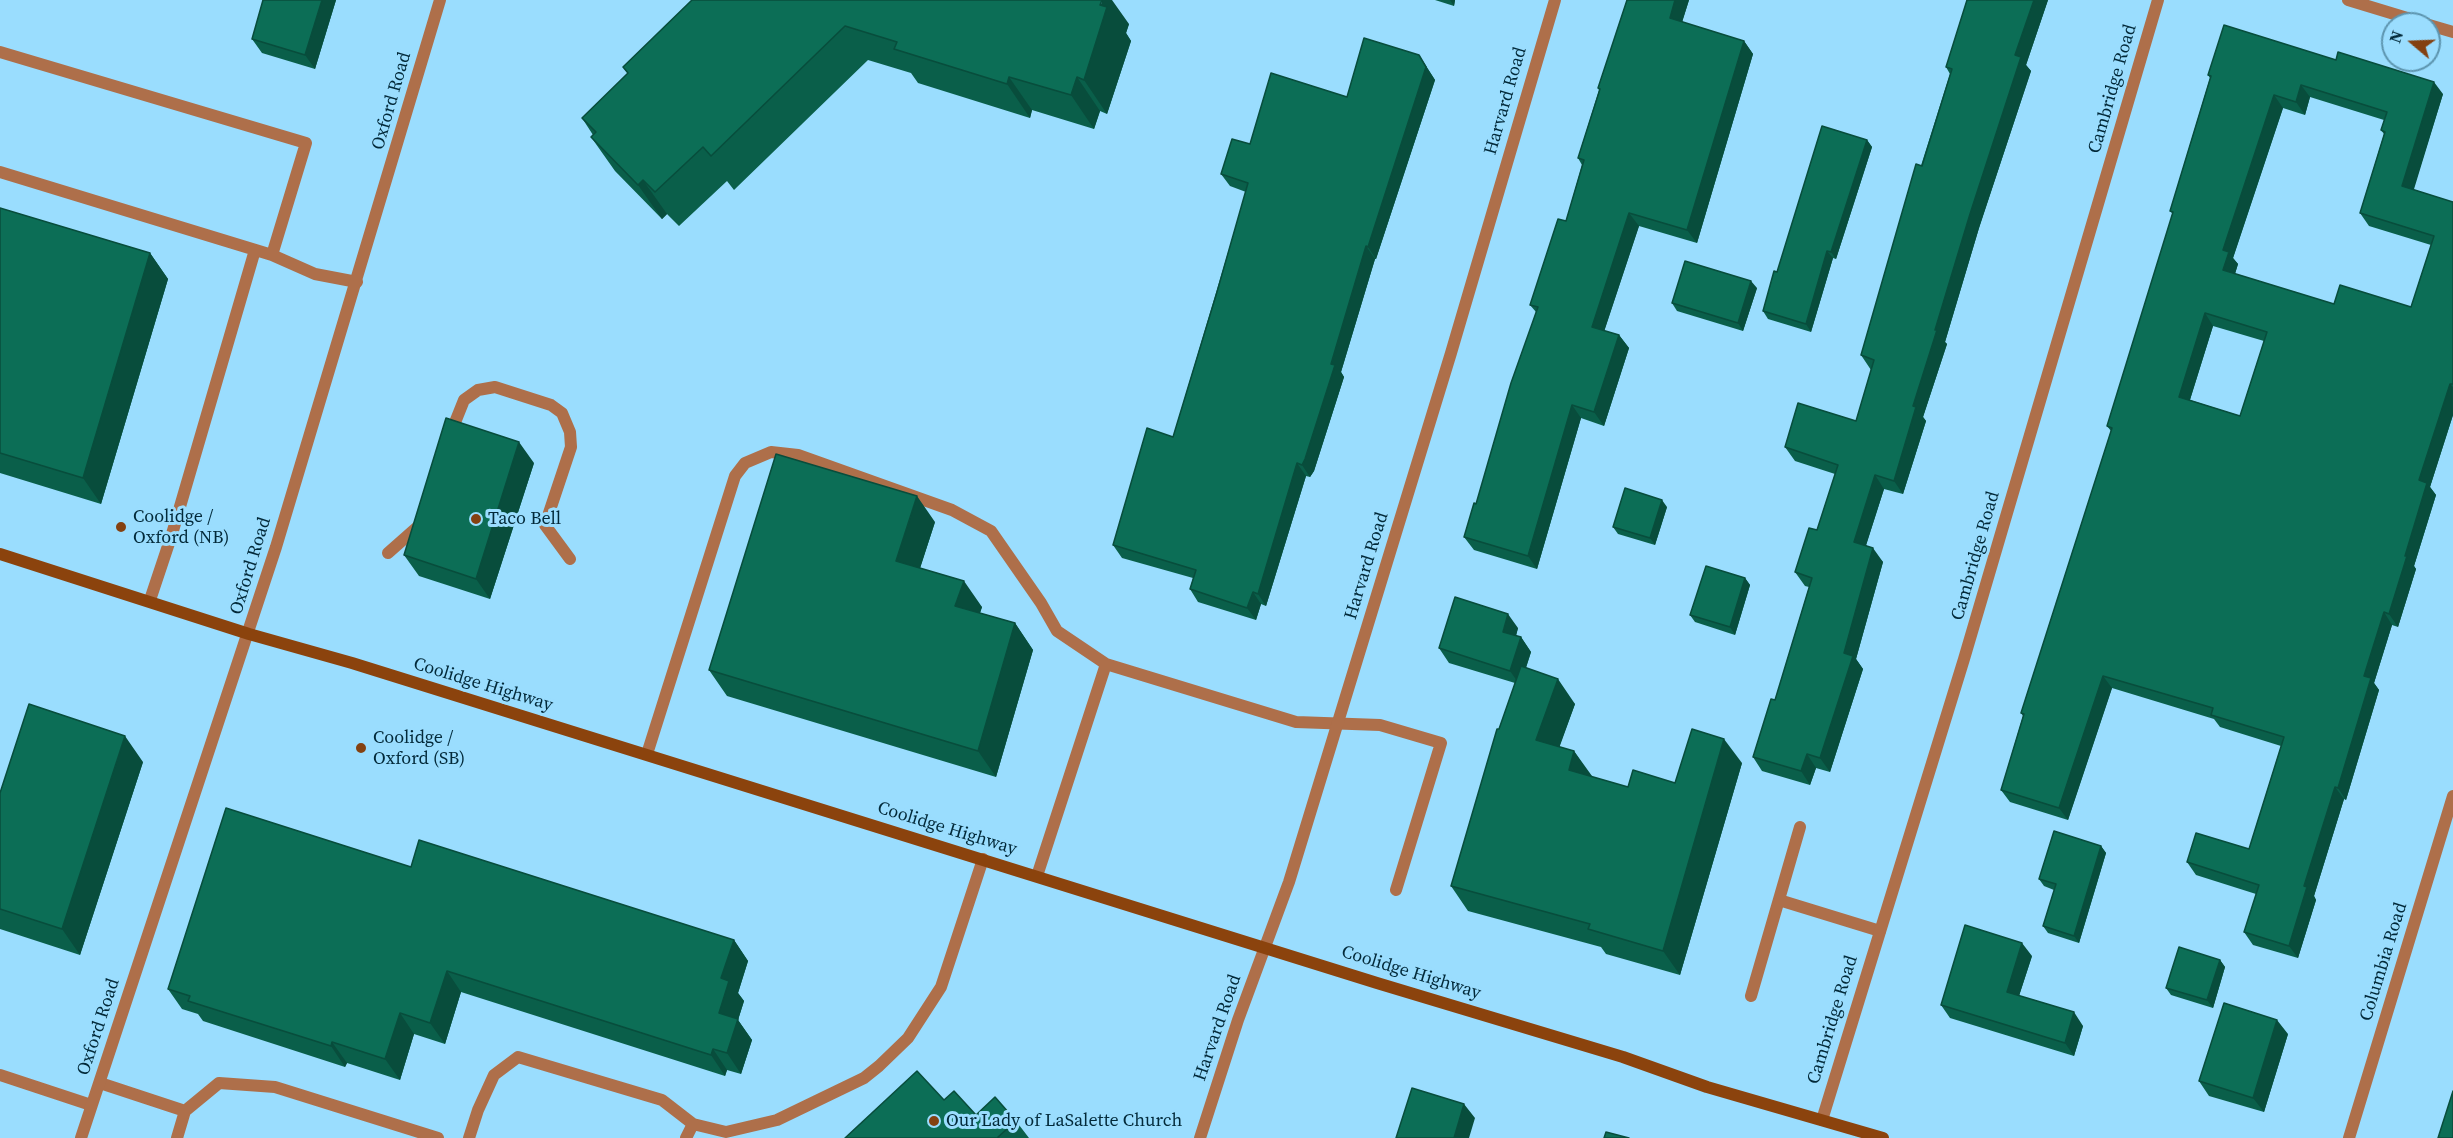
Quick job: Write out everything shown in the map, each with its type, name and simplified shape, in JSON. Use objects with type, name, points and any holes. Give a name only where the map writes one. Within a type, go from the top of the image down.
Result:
[{"type":"main road","name":"Coolidge Highway","points":[[0,554],[150,600],[249,634],[352,663],[1265,948],[1623,1056],[1707,1087],[1883,1138]]},
{"type":"street","name":"Oxford Road","points":[[81,1138],[249,634],[357,282],[440,0]]},
{"type":"street","name":"Harvard Road","points":[[1200,1138],[1289,882],[1451,353],[1555,0]]},
{"type":"street","name":"Cambridge Road","points":[[1821,1120],[1964,659],[2158,0]]},
{"type":"street","points":[[2348,0],[2388,12]]},
{"type":"street","points":[[0,52],[306,144],[272,255]]},
{"type":"street","points":[[0,172],[272,255],[315,273],[357,282]]},
{"type":"street","points":[[150,600],[172,534],[255,250]]},
{"type":"street","points":[[446,448],[464,400],[478,390],[495,387],[551,405],[562,413],[570,432],[570,447],[545,525],[570,559]]},
{"type":"street","points":[[647,754],[735,476],[745,463],[771,452],[798,455],[952,510],[991,531],[1041,603],[1057,631],[1106,664],[1296,722],[1380,725],[1441,743],[1396,890]]},
{"type":"street","points":[[388,554],[423,522],[426,512]]},
{"type":"street","points":[[1036,876],[1106,664]]},
{"type":"street","name":"Columbia Road","points":[[2349,1138],[2453,796]]},
{"type":"street","points":[[1751,996],[1800,827]]},
{"type":"street","points":[[469,1138],[478,1110],[494,1075],[518,1057],[662,1100],[693,1124],[726,1132],[777,1120],[864,1078],[908,1038],[941,987],[983,859]]},
{"type":"street","points":[[1779,900],[1880,931]]},
{"type":"street","points":[[0,1075],[91,1105]]},
{"type":"street","points":[[100,1083],[185,1111]]},
{"type":"street","points":[[177,1138],[185,1111],[219,1083],[275,1088],[438,1138]]},
{"type":"street","points":[[686,1138],[693,1124]]},
{"type":"building","points":[[263,0],[322,0],[305,55],[252,39]]},
{"type":"building","points":[[692,0],[1102,0],[1100,5],[1107,7],[1084,80],[1077,77],[1071,95],[1009,77],[1007,84],[894,49],[897,42],[845,26],[711,156],[703,147],[655,192],[643,180],[638,185],[591,137],[596,132],[582,118],[628,73],[623,67]]},
{"type":"building","points":[[1627,0],[1675,0],[1670,18],[1744,41],[1687,230],[1629,213],[1592,327],[1619,335],[1594,412],[1572,405],[1528,556],[1464,537],[1474,503],[1476,504],[1511,383],[1538,307],[1530,305],[1558,219],[1566,221],[1584,160],[1578,158]]},
{"type":"building","points":[[1967,0],[2034,0],[2015,55],[2021,57],[1935,330],[1937,330],[1913,406],[1916,407],[1894,481],[1875,475],[1854,542],[1873,548],[1844,653],[1853,656],[1820,758],[1807,754],[1801,771],[1753,757],[1771,699],[1775,700],[1812,578],[1795,572],[1809,528],[1817,530],[1838,465],[1785,447],[1798,403],[1856,421],[1874,360],[1861,355],[1916,164],[1922,166],[1952,69],[1946,67]]},
{"type":"building","points":[[2224,25],[2336,60],[2338,52],[2381,65],[2381,72],[2402,72],[2434,82],[2402,186],[2453,202],[2453,384],[2450,384],[2419,480],[2427,483],[2405,556],[2407,556],[2389,614],[2384,612],[2364,676],[2371,678],[2338,788],[2335,787],[2304,886],[2307,887],[2289,946],[2244,932],[2259,885],[2187,862],[2196,833],[2249,849],[2284,737],[2211,715],[2213,708],[2103,676],[2059,808],[2001,790],[2024,714],[2021,713],[2112,428],[2107,426],[2173,212],[2170,211],[2211,76],[2208,75]],"holes":[[[2301,85],[2387,112],[2381,130],[2385,132],[2360,213],[2434,236],[2411,307],[2340,285],[2334,304],[2223,270],[2229,252],[2223,250],[2274,95],[2296,102]],[[2205,313],[2267,332],[2240,416],[2179,397]]]},
{"type":"building","points":[[1364,38],[1419,55],[1426,67],[1368,247],[1366,246],[1331,364],[1335,365],[1305,459],[1302,465],[1297,463],[1258,594],[1253,592],[1247,608],[1190,589],[1196,570],[1113,545],[1147,428],[1173,437],[1217,292],[1248,183],[1221,174],[1232,139],[1250,144],[1271,73],[1347,97]]},
{"type":"building","points":[[1822,126],[1867,140],[1831,252],[1827,251],[1806,324],[1763,311]]},
{"type":"building","points":[[0,208],[150,253],[83,478],[0,453]]},
{"type":"building","points":[[1685,261],[1751,281],[1738,323],[1672,303]]},
{"type":"building","name":"Taco Bell","points":[[446,418],[519,442],[476,579],[404,555]]},
{"type":"building","points":[[776,454],[917,496],[896,561],[964,581],[955,606],[1015,623],[978,751],[709,670]]},
{"type":"building","points":[[1625,488],[1662,500],[1650,538],[1613,527]]},
{"type":"building","points":[[1706,566],[1745,578],[1730,627],[1690,615]]},
{"type":"building","points":[[1455,597],[1508,614],[1503,632],[1521,637],[1510,671],[1439,648]]},
{"type":"building","points":[[1521,666],[1558,679],[1536,740],[1574,751],[1569,770],[1628,787],[1633,770],[1675,783],[1692,729],[1724,739],[1663,951],[1588,929],[1590,924],[1451,886],[1497,729],[1499,729]]},
{"type":"building","points":[[29,704],[125,736],[62,929],[0,909],[0,793]]},
{"type":"building","points":[[226,808],[411,867],[419,840],[734,940],[721,978],[729,981],[719,1013],[738,1019],[727,1053],[713,1049],[711,1055],[447,971],[430,1023],[400,1013],[385,1059],[332,1042],[331,1046],[188,1001],[190,996],[168,989]]},
{"type":"building","points":[[2054,831],[2101,846],[2074,936],[2043,926],[2056,884],[2039,879]]},
{"type":"building","points":[[1965,925],[2022,943],[2007,992],[2074,1012],[2065,1043],[1941,1005]]},
{"type":"building","points":[[2179,947],[2220,960],[2207,1000],[2166,988]]},
{"type":"building","points":[[2224,1003],[2277,1020],[2253,1098],[2199,1081]]},
{"type":"building","points":[[917,1071],[944,1100],[954,1091],[976,1115],[995,1097],[1016,1121],[999,1138],[845,1138]]},
{"type":"building","points":[[1412,1088],[1464,1104],[1454,1138],[1396,1138]]},
{"type":"building","points":[[2453,1091],[2453,1138],[2438,1138]]},
{"type":"building","points":[[1606,1132],[1629,1138],[1604,1138]]},
{"type":"place","name":"Taco Bell","points":[[476,519]]},
{"type":"place","name":"Coolidge / Oxford (NB)","points":[[121,527]]},
{"type":"place","name":"Coolidge / Oxford (SB)","points":[[361,748]]},
{"type":"place","name":"Our Lady of LaSalette Church","points":[[934,1121]]}]
